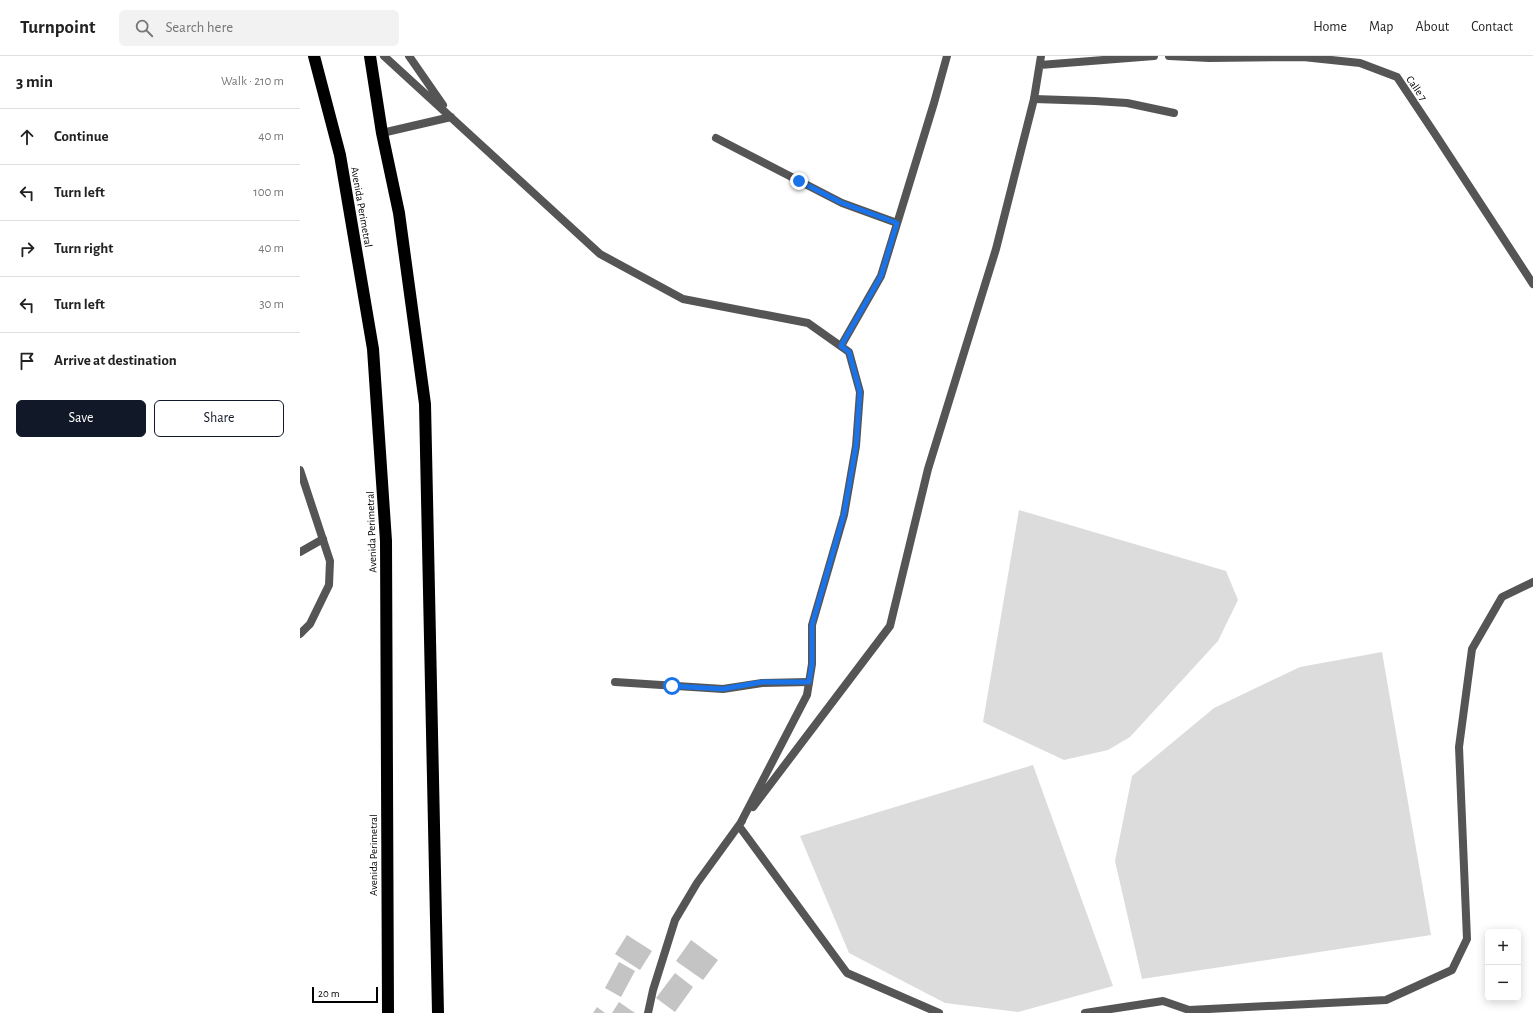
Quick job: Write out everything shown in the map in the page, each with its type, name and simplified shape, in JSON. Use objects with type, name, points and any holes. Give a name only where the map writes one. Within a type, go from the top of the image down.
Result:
[{"type":"highway","name":"Avenida Perimetral","points":[[314,56],[340,155],[373,349],[386,541],[388,1013]]},
{"type":"highway","points":[[370,56],[382,133],[399,213],[425,404],[438,1013]]},
{"type":"street","points":[[384,56],[600,254],[683,299],[808,323],[849,352],[860,392],[856,446],[844,514],[812,625],[812,664],[807,695],[739,826]]},
{"type":"street","points":[[409,56],[451,117]]},
{"type":"street","points":[[841,346],[881,276],[947,56]]},
{"type":"street","points":[[648,1013],[653,990],[675,920],[697,883],[890,626],[928,469],[996,249],[1034,99],[1041,56]]},
{"type":"street","points":[[1040,65],[1154,56]]},
{"type":"street","name":"Calle 7","points":[[1169,56],[1209,58],[1303,57],[1360,63],[1397,78],[1436,134],[1533,284]]},
{"type":"street","points":[[1034,99],[1127,103],[1174,113]]},
{"type":"street","points":[[382,133],[451,117]]},
{"type":"street","points":[[716,138],[842,203],[897,223]]},
{"type":"street","points":[[300,470],[330,561],[330,585],[310,624],[300,634]]},
{"type":"street","points":[[300,552],[323,539]]},
{"type":"street","points":[[1090,1013],[1127,1010],[1163,1001],[1189,1010],[1386,1000],[1452,970],[1467,939],[1459,747],[1472,649],[1502,597],[1533,582]]},
{"type":"street","points":[[615,682],[723,689],[762,682],[809,682]]},
{"type":"street","points":[[739,826],[847,973],[939,1013]]},
{"type":"shaded area","points":[[1019,510],[1226,571],[1238,600],[1218,641],[1130,737],[1108,750],[1064,760],[983,722]]},
{"type":"shaded area","points":[[1382,652],[1431,935],[1142,979],[1115,861],[1132,776],[1214,708],[1300,667]]},
{"type":"shaded area","points":[[1033,765],[1113,986],[1018,1012],[945,1003],[849,953],[800,836]]},
{"type":"building","points":[[627,935],[652,951],[640,970],[615,954]]},
{"type":"building","points":[[691,940],[718,960],[703,980],[676,961]]},
{"type":"building","points":[[619,962],[635,971],[621,997],[605,988]]},
{"type":"building","points":[[675,973],[693,987],[675,1012],[656,998]]},
{"type":"building","points":[[619,1002],[635,1013],[612,1013]]},
{"type":"building","points":[[597,1007],[605,1013],[593,1013]]},
{"type":"route","points":[[672,686],[723,689],[762,682],[809,682],[812,664],[812,625],[844,514],[856,446],[860,392],[849,352],[841,346],[881,276],[897,223],[842,203],[799,181]]}]
